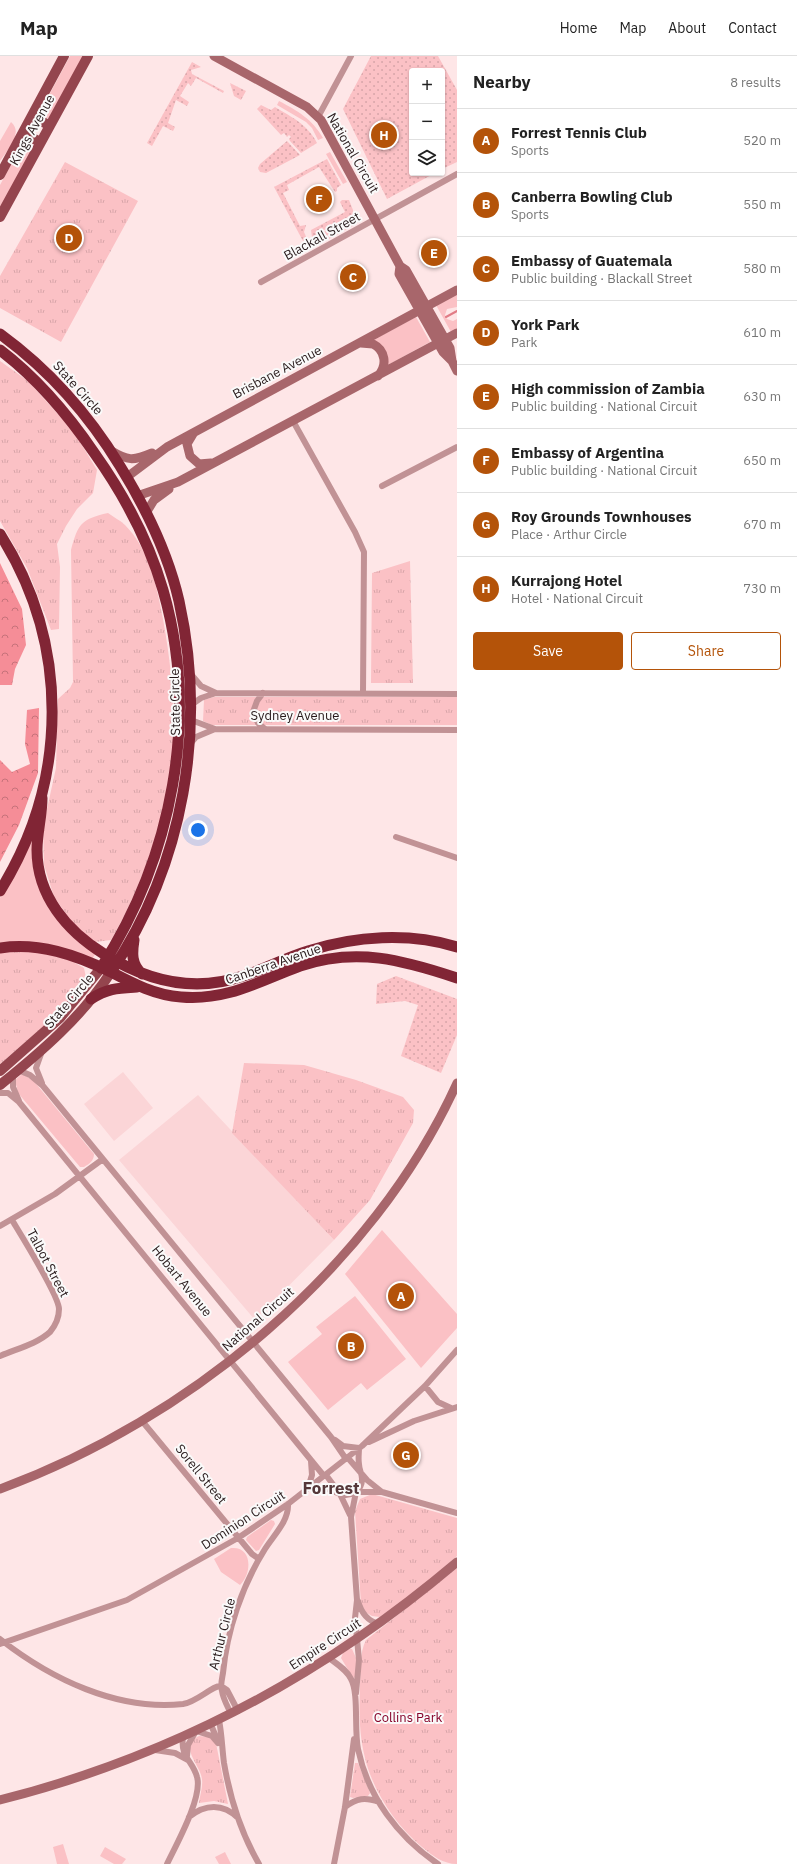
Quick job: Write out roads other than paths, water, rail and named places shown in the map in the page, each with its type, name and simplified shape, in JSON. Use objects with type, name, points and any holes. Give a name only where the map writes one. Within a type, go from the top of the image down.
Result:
[{"type":"highway","name":"State Circle","points":[[0,334],[28,356],[62,389],[85,416],[109,449],[146,513],[165,556],[177,596],[189,672],[191,705],[190,748],[186,776],[175,830],[159,882],[135,934],[112,960]]},
{"type":"highway","name":"State Circle","points":[[0,350],[18,365],[66,415],[86,440],[124,500],[145,543],[163,591],[174,647],[179,714],[174,774],[164,828],[147,877],[112,960],[106,970]]},
{"type":"highway","name":"Brisbane Avenue","points":[[115,485],[126,477]]},
{"type":"highway","points":[[124,500],[137,496]]},
{"type":"highway","points":[[0,534],[25,580],[42,629],[51,680],[53,721],[49,762],[42,798],[26,842],[0,891]]},
{"type":"highway","name":"Sydney Avenue","points":[[191,705],[179,714],[191,720]]},
{"type":"highway","name":"Canberra Avenue","points":[[42,798],[37,854],[40,872],[47,895],[59,915],[73,931],[86,942],[112,960],[144,975],[181,984],[218,983],[244,976],[319,948],[364,939],[416,939],[457,947]]},
{"type":"highway","points":[[164,828],[175,830]]},
{"type":"highway","points":[[147,877],[159,882]]},
{"type":"highway","points":[[135,934],[132,957],[136,966],[144,975]]},
{"type":"highway","name":"Canberra Avenue","points":[[0,948],[26,946],[48,949],[77,958],[106,970],[140,987],[176,997],[215,997],[237,992],[307,964],[351,956],[397,960],[457,978]]},
{"type":"highway","points":[[91,999],[112,988],[140,987]]},
{"type":"main road","name":"Kings Avenue","points":[[0,175],[64,56]]},
{"type":"main road","name":"Kings Avenue","points":[[0,216],[88,56]]},
{"type":"main road","points":[[32,116],[49,125]]},
{"type":"main road","points":[[23,133],[40,142]]},
{"type":"main road","name":"State Circle","points":[[0,1085],[42,1050],[75,1019],[91,999],[106,970]]},
{"type":"main road","name":"State Circle","points":[[0,1072],[60,1018],[106,970]]},
{"type":"main road","name":"State Circle","points":[[16,1072],[22,1052]]},
{"type":"main road","points":[[0,1072],[16,1072]]},
{"type":"street","name":"National Circuit","points":[[214,56],[307,107],[318,117],[327,129],[400,266],[406,270],[423,309],[442,342],[450,348],[452,361],[457,371]]},
{"type":"street","points":[[318,117],[352,56]]},
{"type":"street","name":"Blackall Street","points":[[261,282],[457,174]]},
{"type":"street","name":"Brisbane Avenue","points":[[126,477],[166,448],[457,290]]},
{"type":"street","points":[[146,513],[155,498],[178,482],[457,333]]},
{"type":"street","points":[[358,345],[363,342],[370,343],[384,355],[384,365],[378,376]]},
{"type":"street","points":[[293,421],[355,532],[364,552],[363,694]]},
{"type":"street","points":[[195,432],[187,444],[188,452],[191,458],[201,465],[216,462]]},
{"type":"street","points":[[382,486],[457,447]]},
{"type":"street","points":[[109,449],[123,458],[133,459],[166,448]]},
{"type":"street","points":[[137,496],[178,482]]},
{"type":"street","name":"Sydney Avenue","points":[[189,672],[201,686],[216,693]]},
{"type":"street","name":"Sydney Avenue","points":[[191,705],[201,698],[216,693],[457,694]]},
{"type":"street","points":[[264,693],[257,701],[253,712],[258,723],[264,729]]},
{"type":"street","name":"Sydney Avenue","points":[[191,720],[215,729],[457,730]]},
{"type":"street","points":[[190,748],[191,743],[196,737],[215,729]]},
{"type":"street","points":[[396,837],[457,858]]},
{"type":"street","name":"Hobart Avenue","points":[[42,1050],[36,1068],[43,1086]]},
{"type":"street","name":"Hobart Avenue","points":[[20,1102],[14,1087],[16,1072],[30,1075],[43,1086],[347,1458],[382,1492]]},
{"type":"street","name":"National Circuit","points":[[0,1489],[69,1460],[142,1421],[174,1401],[253,1343],[319,1282],[381,1208],[419,1153],[456,1087]]},
{"type":"street","name":"Hobart Avenue","points":[[0,1093],[8,1093],[20,1102],[340,1494],[351,1517]]},
{"type":"street","points":[[0,1226],[55,1194],[103,1159]]},
{"type":"street","name":"Talbot Street","points":[[0,1356],[50,1332],[57,1322],[60,1309],[53,1292],[12,1220]]},
{"type":"street","name":"Dominion Circuit","points":[[2,1642],[127,1600],[238,1538],[288,1504],[360,1447],[425,1386],[457,1350]]},
{"type":"street","points":[[425,1386],[438,1402],[446,1407],[455,1407]]},
{"type":"street","points":[[331,1437],[343,1446],[360,1447],[414,1421],[455,1407]]},
{"type":"street","name":"Sorell Street","points":[[142,1421],[238,1538],[253,1555],[259,1559]]},
{"type":"street","points":[[360,1447],[362,1483],[356,1492],[351,1517],[357,1600],[355,1618],[359,1663],[355,1699],[356,1741],[363,1767],[379,1802],[404,1836],[420,1851],[438,1864]]},
{"type":"street","points":[[311,1460],[312,1475],[308,1488],[325,1488],[340,1494],[348,1495],[356,1492],[382,1492],[457,1513]]},
{"type":"street","name":"Arthur Circle","points":[[235,1712],[222,1692],[221,1686],[224,1660],[235,1613],[259,1559],[287,1515],[288,1504]]},
{"type":"street","name":"Empire Circuit","points":[[0,1800],[88,1774],[155,1750],[235,1712],[329,1658],[379,1624],[429,1586],[457,1562]]},
{"type":"street","points":[[357,1600],[360,1609],[366,1616],[379,1624]]},
{"type":"street","points":[[2,1642],[39,1666],[89,1690],[109,1697],[143,1703],[184,1704],[200,1698],[215,1687],[221,1686]]},
{"type":"street","points":[[329,1658],[342,1668],[350,1677],[355,1699]]},
{"type":"street","points":[[215,1722],[218,1742],[222,1751],[230,1791],[239,1819],[259,1864]]},
{"type":"street","points":[[215,1722],[223,1739],[222,1751]]},
{"type":"street","points":[[334,1864],[345,1807],[355,1724]]},
{"type":"street","points":[[189,1761],[187,1747],[196,1731],[212,1736],[218,1742]]},
{"type":"street","points":[[167,1864],[196,1798],[198,1784],[196,1772],[183,1750],[183,1737]]},
{"type":"street","name":"Empire Circuit","points":[[155,1750],[175,1753],[189,1761]]},
{"type":"street","points":[[345,1807],[355,1800],[363,1798],[379,1802]]},
{"type":"street","points":[[188,1818],[202,1809],[215,1807],[227,1810],[239,1819]]},
{"type":"waterway","points":[[446,317],[457,311]]},
{"type":"place","name":"Kurrajong Hotel","points":[[384,135]]},
{"type":"place","name":"Embassy of Argentina","points":[[319,199]]},
{"type":"place","name":"York Park","points":[[69,238]]},
{"type":"place","name":"High commission of Zambia","points":[[434,253]]},
{"type":"place","name":"Embassy of Guatemala","points":[[353,277]]},
{"type":"place","name":"Forrest Tennis Club","points":[[401,1296]]},
{"type":"place","name":"Canberra Bowling Club","points":[[351,1346]]},
{"type":"place","name":"Roy Grounds Townhouses","points":[[406,1455]]},
{"type":"district","name":"Forrest","points":[[331,1488]]},
{"type":"park label","name":"Collins Park","points":[[408,1717]]}]
